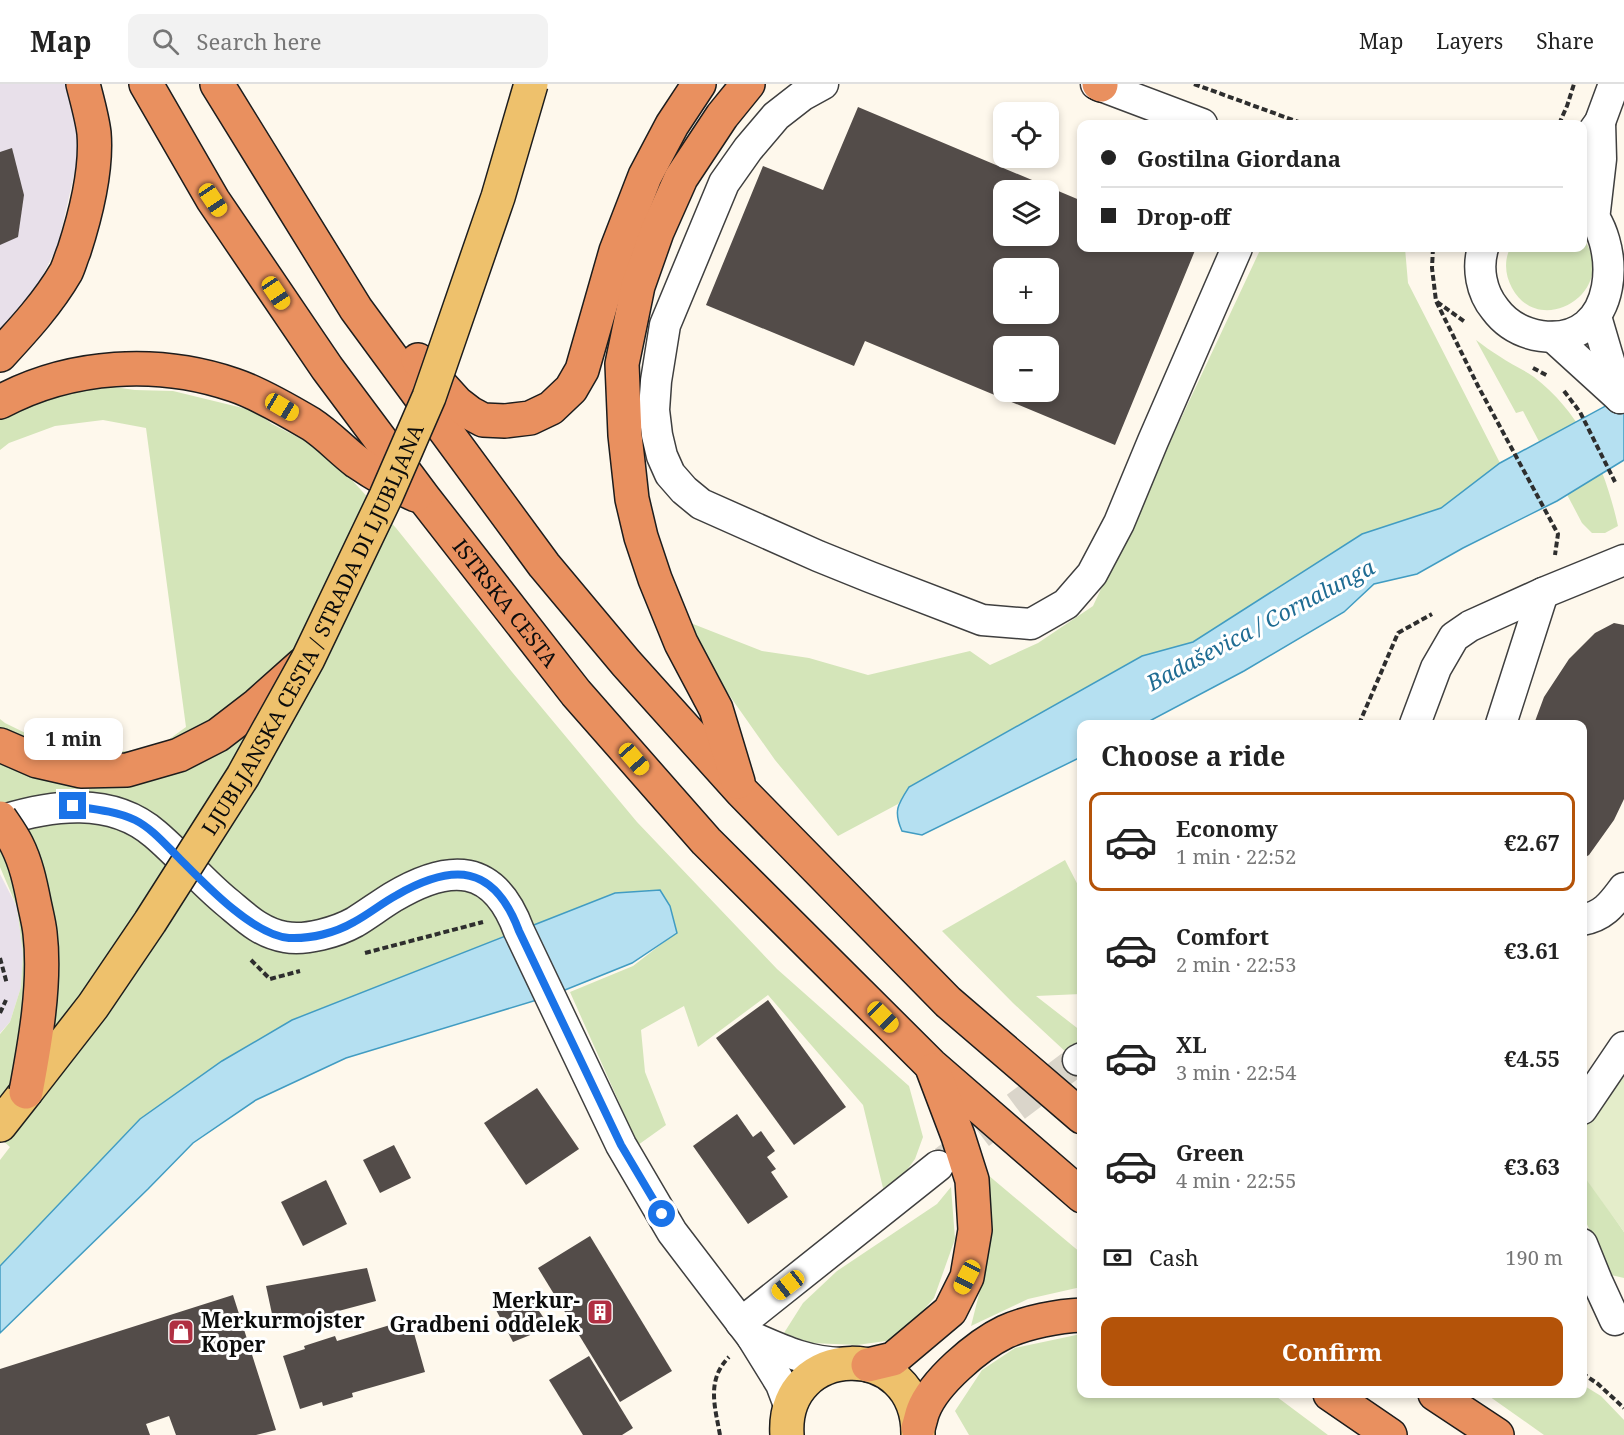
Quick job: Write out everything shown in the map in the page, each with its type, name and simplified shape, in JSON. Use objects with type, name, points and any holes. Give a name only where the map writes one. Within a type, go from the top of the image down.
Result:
[{"type":"highway","points":[[0,355],[35,316],[67,270],[84,221],[93,160],[94,134],[83,84]]},
{"type":"highway","name":"ISTRSKA CESTA","points":[[146,84],[213,200],[327,368],[423,498],[576,693],[706,841],[931,1065],[1077,1192]]},
{"type":"highway","points":[[217,84],[356,309],[544,565],[626,663],[742,792],[948,1002],[1077,1113]]},
{"type":"highway","points":[[356,309],[395,335],[457,403],[483,420],[505,421],[530,418],[551,408],[571,389],[582,370],[616,251],[645,176],[672,125],[699,84]]},
{"type":"highway","points":[[742,792],[716,709],[681,643],[641,537],[632,500],[625,435],[622,364],[638,286],[657,232],[681,178],[722,116],[748,84]]},
{"type":"highway","points":[[0,402],[58,379],[107,369],[165,369],[204,376],[236,385],[282,407],[314,426],[388,483],[423,498]]},
{"type":"highway","points":[[0,745],[37,761],[81,771],[127,770],[179,755],[218,735],[257,705],[308,659]]},
{"type":"highway","points":[[0,819],[16,843],[26,865],[40,934],[41,970],[38,1012],[26,1092]]},
{"type":"highway","points":[[855,1364],[893,1359],[950,1311],[967,1277],[975,1230],[972,1180],[931,1065]]},
{"type":"highway","points":[[918,1433],[923,1410],[929,1399],[943,1381],[981,1347],[1014,1329],[1040,1321],[1077,1316]]},
{"type":"highway","points":[[1336,1398],[1390,1435]]},
{"type":"highway","points":[[1441,1398],[1497,1435]]},
{"type":"main road","name":"LJUBLJANSKA CESTA / STRADA DI LJUBLJANA","points":[[0,1125],[93,1006],[156,913],[243,776],[308,659],[386,496],[429,397],[498,197],[531,84]]},
{"type":"main road","points":[[782,1424],[799,1390],[808,1380],[824,1369],[855,1364],[884,1370],[898,1381],[911,1398],[916,1413],[918,1433]]},
{"type":"street","points":[[823,84],[803,94],[776,116],[748,149],[724,183],[665,325],[654,410],[662,456],[670,474],[684,490],[701,504],[818,556],[982,620],[1031,624],[1066,604],[1092,574],[1119,523],[1235,252]]},
{"type":"street","points":[[1099,84],[1192,120]]},
{"type":"street","points":[[1587,139],[1600,122],[1614,84]]},
{"type":"street","points":[[1474,253],[1481,279],[1492,305],[1512,326],[1539,336],[1553,337],[1576,332],[1597,320],[1609,306],[1618,290],[1621,273],[1621,257],[1617,241],[1604,220],[1589,207],[1600,159],[1600,122]]},
{"type":"street","points":[[1597,320],[1622,401]]},
{"type":"street","points":[[1553,337],[1622,401]]},
{"type":"street","points":[[1416,720],[1436,668],[1454,638],[1470,626],[1542,593],[1624,560]]},
{"type":"street","points":[[1502,720],[1542,593]]},
{"type":"street","points":[[0,819],[73,806],[119,814],[136,821],[155,834],[208,887],[257,927],[286,938],[308,938],[353,923],[423,881],[444,875],[462,874],[480,879],[495,890],[512,914],[621,1145],[672,1232],[747,1330],[781,1384],[782,1424]]},
{"type":"street","points":[[1587,919],[1593,918],[1608,908],[1624,888]]},
{"type":"street","points":[[1587,1102],[1624,1047]]},
{"type":"street","points":[[747,1330],[938,1166]]},
{"type":"street","points":[[1587,1256],[1615,1320]]},
{"type":"street","points":[[747,1330],[808,1359],[823,1363],[855,1364]]},
{"type":"path","points":[[1194,84],[1293,120]]},
{"type":"path","points":[[1561,120],[1574,84]]},
{"type":"path","points":[[1433,252],[1432,268],[1436,301],[1473,376],[1551,520]]},
{"type":"path","points":[[1571,400],[1580,412],[1615,482]]},
{"type":"path","points":[[0,958],[9,994],[0,1013]]},
{"type":"path","points":[[720,1435],[713,1396],[717,1372],[747,1330]]},
{"type":"path","points":[[1587,1376],[1624,1408]]},
{"type":"shaded area","points":[[0,84],[69,84],[79,153],[58,245],[38,285],[0,332]]},
{"type":"shaded area","points":[[0,874],[17,907],[23,954],[21,987],[10,1022],[0,1033]]},
{"type":"green space","points":[[1587,246],[1592,257],[1592,275],[1585,291],[1572,302],[1557,309],[1540,310],[1525,303],[1512,288],[1506,268],[1508,253],[1587,252]]},
{"type":"green space","points":[[1259,252],[1405,252],[1408,283],[1500,463],[1441,508],[1362,534],[1193,642],[1142,656],[910,787],[898,804],[838,836],[775,760],[727,692],[688,622],[762,651],[809,658],[868,675],[970,651],[990,665],[1038,643],[1093,606]]},
{"type":"green space","points":[[1476,340],[1534,377],[1566,408],[1578,425],[1598,463],[1613,504],[1618,526],[1605,533],[1592,533],[1582,523],[1523,411],[1516,413]]},
{"type":"green space","points":[[107,386],[135,390],[173,391],[255,411],[272,424],[315,446],[350,478],[396,528],[637,822],[777,969],[909,1086],[923,1137],[915,1159],[901,1178],[883,1188],[863,1105],[768,995],[698,1047],[684,1006],[641,1030],[645,1072],[666,1125],[638,1145],[570,992],[633,966],[677,932],[615,893],[292,1020],[222,1061],[140,1119],[0,1266],[0,1160],[10,1147],[0,1138],[0,1034],[10,1022],[21,987],[23,954],[17,907],[0,867],[0,719],[62,751],[131,751],[168,740],[186,727],[146,428],[103,420],[55,426],[9,443],[0,450],[0,420],[32,401],[71,389]]},
{"type":"green space","points":[[1065,860],[1077,883],[1077,994],[1036,996],[1077,1028],[1077,1044],[1068,1054],[1013,1003],[942,931]]},
{"type":"green space","points":[[1620,1074],[1624,1078],[1624,1232],[1587,1181],[1588,1120]]},
{"type":"green space","points":[[1624,1078],[1611,1213],[1624,1232],[1624,1278],[1611,1275],[1587,1224],[1587,1134]]},
{"type":"green space","points":[[988,1175],[1077,1250],[1077,1288],[1028,1299],[971,1326],[983,1278],[990,1228]]},
{"type":"green space","points":[[951,1187],[955,1239],[934,1298],[893,1340],[857,1345],[811,1343],[784,1333],[803,1303],[837,1271],[937,1204]]},
{"type":"green space","points":[[1077,1335],[1077,1398],[1278,1398],[1328,1435],[969,1435],[955,1411],[982,1370],[1015,1348]]},
{"type":"green space","points":[[1587,1387],[1601,1396],[1624,1420],[1624,1435],[1544,1435],[1492,1398],[1587,1398]]},
{"type":"water","name":"Badaševica / Cornalunga","points":[[1624,396],[1624,460],[1557,501],[1417,574],[1374,584],[1344,612],[1244,671],[1152,720],[1077,720],[1077,759],[922,835],[902,831],[897,813],[909,787],[1142,656],[1193,642],[1362,534],[1441,508],[1500,463]]},
{"type":"water","points":[[660,890],[670,906],[677,933],[632,963],[550,996],[346,1058],[256,1100],[193,1143],[0,1333],[0,1266],[140,1119],[222,1061],[292,1020],[615,893]]},
{"type":"building","points":[[858,107],[993,164],[993,168],[1003,168],[1032,180],[993,180],[993,246],[1059,246],[1059,191],[1077,199],[1077,252],[1194,252],[1115,445],[1012,402],[1059,402],[1059,336],[993,336],[993,394],[865,341],[854,366],[706,305],[763,166],[823,190]]},
{"type":"building","points":[[12,148],[24,195],[18,237],[0,245],[0,152]]},
{"type":"building","points":[[1614,623],[1624,625],[1624,799],[1614,820],[1587,856],[1587,720],[1535,720],[1544,697],[1569,659],[1595,633]]},
{"type":"building","points":[[768,1000],[846,1107],[794,1145],[716,1038]]},
{"type":"building","points":[[537,1088],[579,1149],[526,1185],[484,1123]]},
{"type":"building","points":[[737,1114],[753,1137],[761,1131],[775,1151],[767,1157],[776,1169],[771,1172],[788,1197],[748,1224],[693,1146]]},
{"type":"building","points":[[394,1145],[411,1178],[380,1193],[363,1160]]},
{"type":"building","points":[[326,1180],[347,1224],[303,1246],[281,1202]]},
{"type":"building","name":"Merkur- Gradbeni oddelek","points":[[590,1236],[672,1371],[620,1402],[538,1268]]},
{"type":"building","points":[[367,1268],[376,1301],[275,1328],[266,1286]]},
{"type":"building","name":"Merkurmojster Koper","points":[[233,1295],[276,1430],[256,1435],[176,1435],[169,1416],[146,1424],[150,1435],[0,1435],[0,1369]]},
{"type":"building","points":[[528,1295],[550,1327],[513,1342],[496,1310]]},
{"type":"building","points":[[410,1319],[425,1372],[352,1393],[353,1397],[323,1406],[322,1402],[300,1409],[283,1356],[335,1336],[337,1341]]},
{"type":"building","points":[[589,1356],[633,1428],[622,1435],[583,1435],[549,1380]]},
{"type":"tunnel","points":[[944,1161],[1077,1061]]},
{"type":"place","name":"Merkur- Gradbeni oddelek","points":[[600,1312]]},
{"type":"place","name":"Merkurmojster Koper","points":[[181,1332]]},
{"type":"route","points":[[73,806],[119,814],[136,821],[155,834],[208,887],[257,927],[286,938],[308,938],[353,923],[423,881],[444,875],[462,874],[480,879],[495,890],[512,914],[621,1145],[662,1214]]}]
